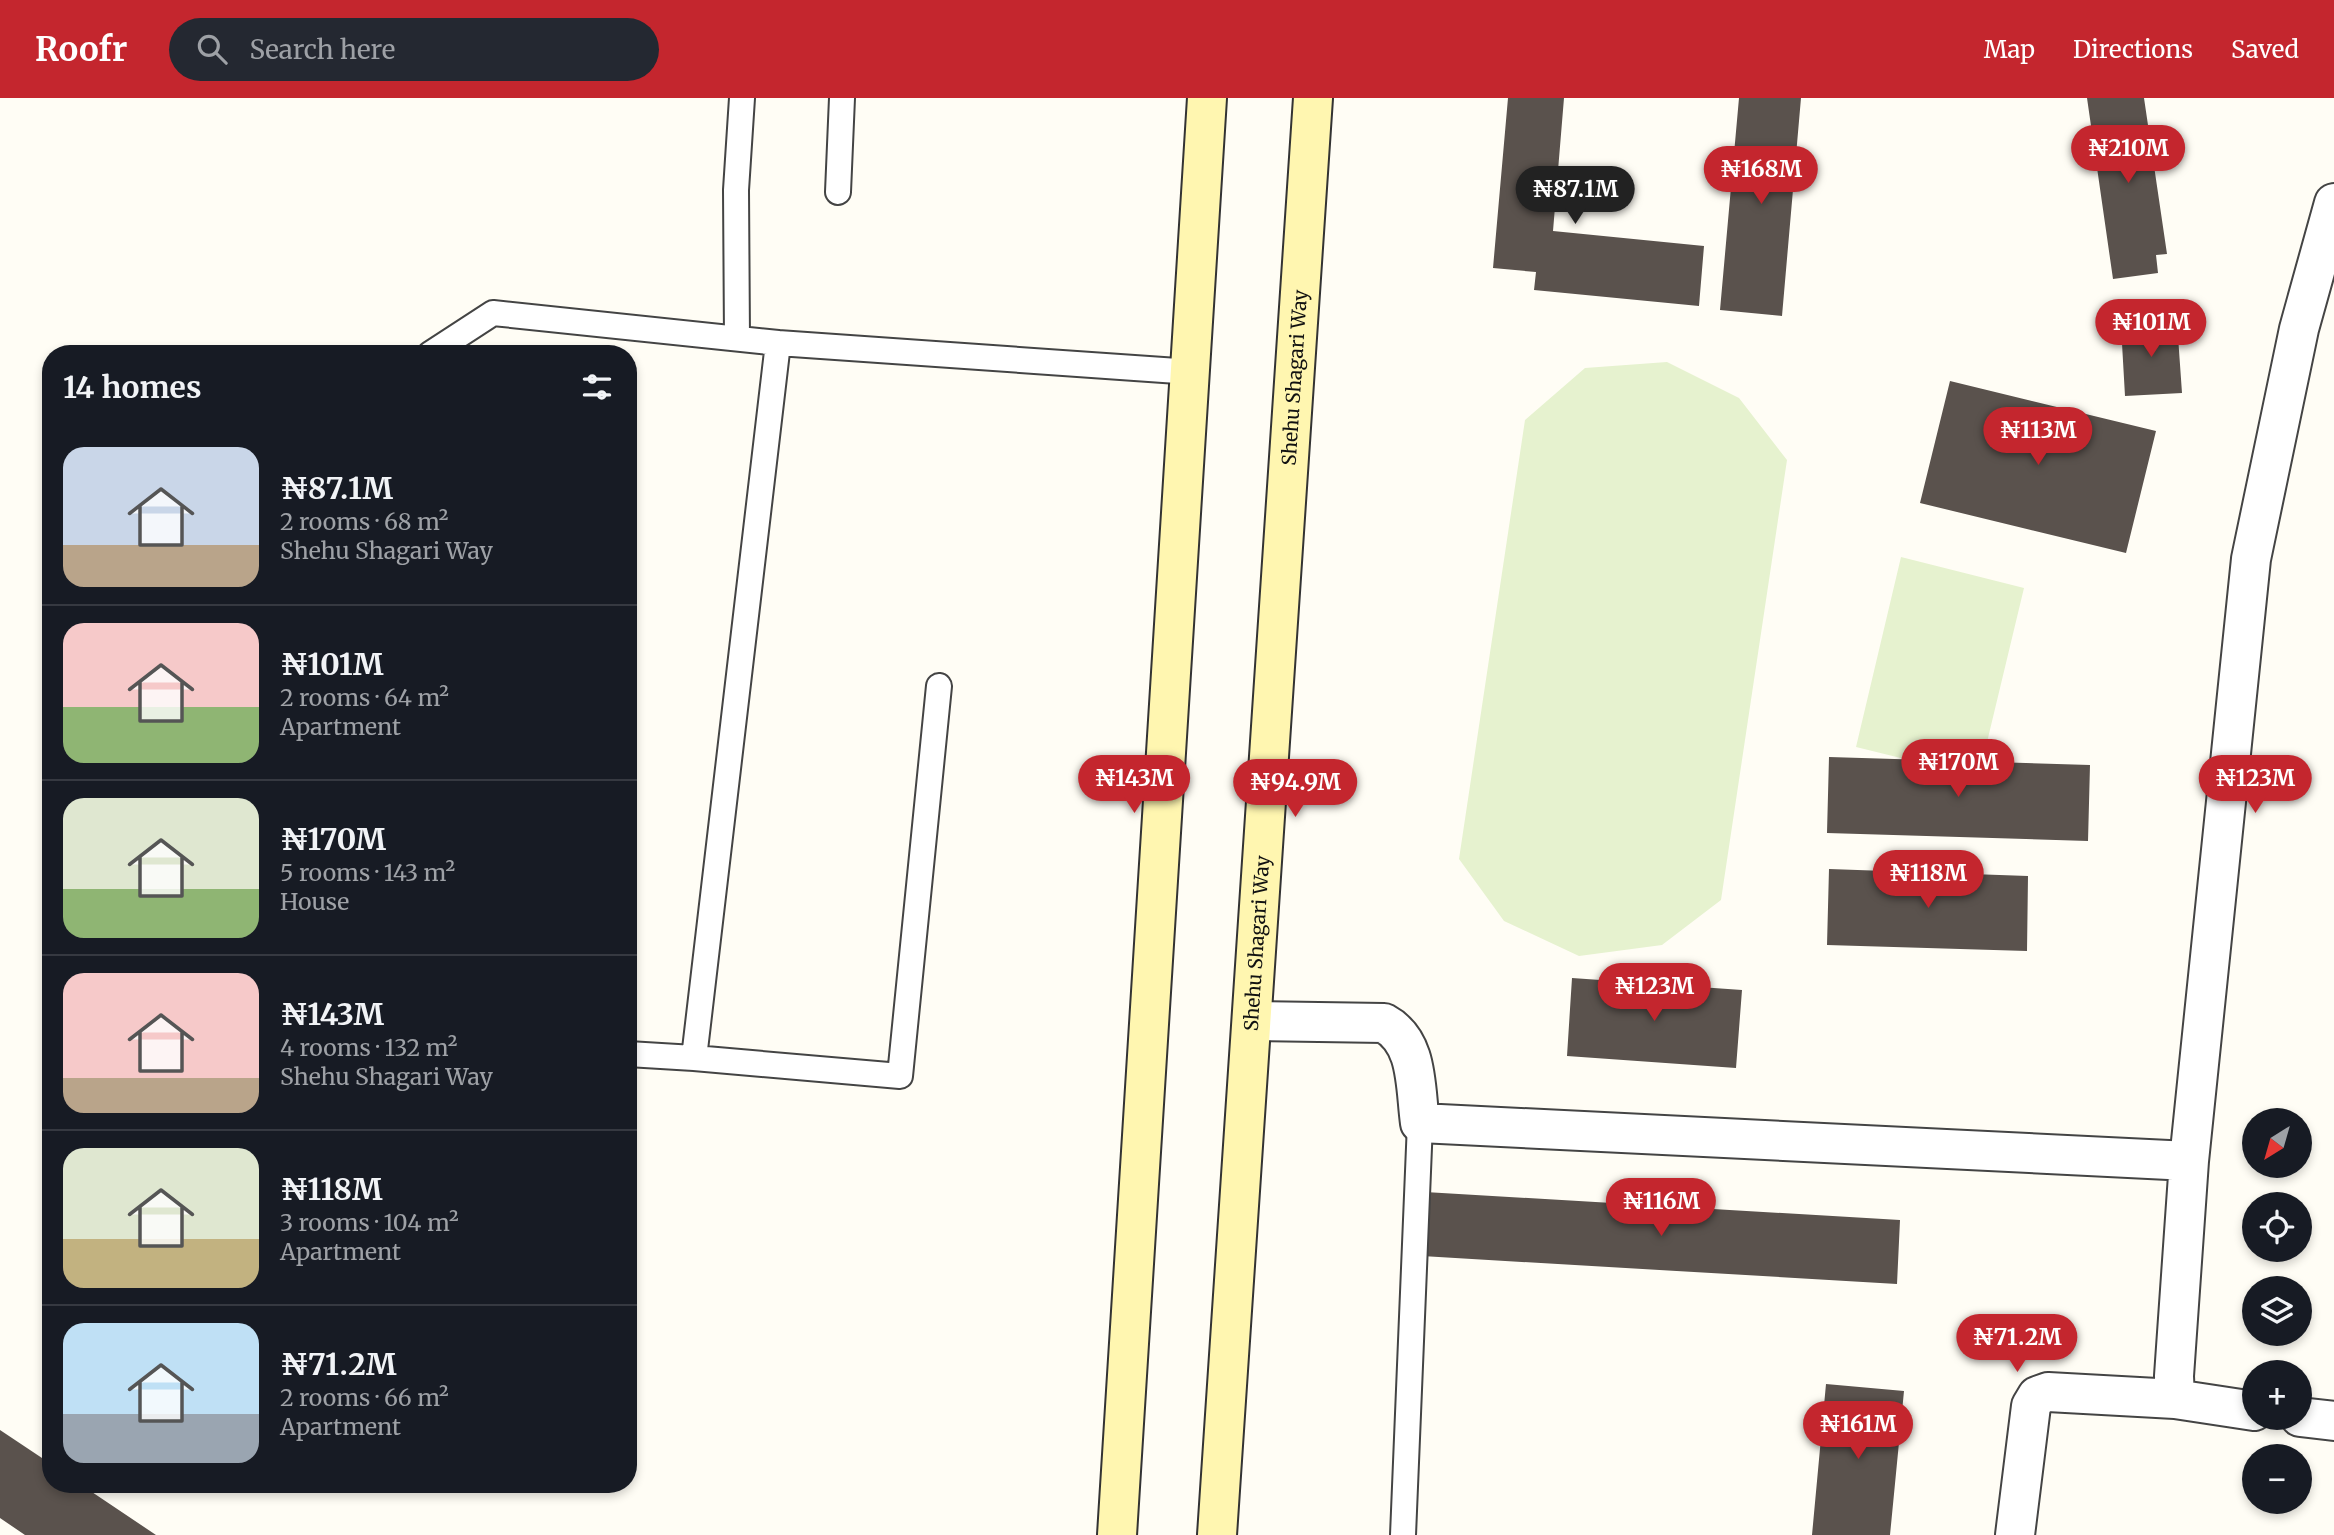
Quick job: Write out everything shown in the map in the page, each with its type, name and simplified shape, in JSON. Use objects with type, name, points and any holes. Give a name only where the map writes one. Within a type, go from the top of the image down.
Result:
[{"type":"main road","points":[[1117,1535],[1192,372],[1207,98]]},
{"type":"main road","name":"Shehu Shagari Way","points":[[1217,1535],[1314,98]]},
{"type":"street","points":[[2175,1399],[2174,1376],[2189,1161],[2251,559],[2299,330],[2334,203]]},
{"type":"street","points":[[1252,1021],[1384,1023],[1396,1029],[1404,1037],[1410,1051],[1420,1123],[2189,1161]]},
{"type":"street","points":[[2015,1535],[2031,1406],[2037,1396],[2048,1392],[2175,1399],[2242,1409]]},
{"type":"street","points":[[2312,1418],[2334,1421]]},
{"type":"lane","points":[[737,338],[736,190],[742,98]]},
{"type":"lane","points":[[838,192],[842,98]]},
{"type":"lane","points":[[444,345],[493,313],[778,343],[1192,372]]},
{"type":"lane","points":[[694,1058],[778,343]]},
{"type":"lane","points":[[637,1055],[900,1076],[939,686]]},
{"type":"lane","points":[[1403,1535],[1420,1123]]},
{"type":"green space","points":[[1667,362],[1739,398],[1787,460],[1721,900],[1662,945],[1579,956],[1504,921],[1459,859],[1525,420],[1585,368]]},
{"type":"green space","points":[[1901,557],[2024,588],[1982,763],[1917,762],[1856,747]]},
{"type":"building","points":[[1508,98],[1564,98],[1553,231],[1704,246],[1699,306],[1534,290],[1536,272],[1493,268]]},
{"type":"building","points":[[1739,98],[1801,98],[1782,316],[1720,310]]},
{"type":"building","points":[[2087,98],[2144,98],[2167,254],[2156,255],[2158,273],[2113,279]]},
{"type":"building","points":[[2177,322],[2182,393],[2125,396],[2121,326]]},
{"type":"building","points":[[1950,381],[2156,431],[2126,553],[1920,503]]},
{"type":"building","points":[[1829,757],[2090,765],[2088,841],[1827,833]]},
{"type":"building","points":[[1829,869],[2028,876],[2027,951],[1827,945]]},
{"type":"building","points":[[1572,978],[1742,990],[1736,1068],[1567,1056]]},
{"type":"building","points":[[1425,1192],[1900,1220],[1897,1284],[1422,1256]]},
{"type":"building","points":[[1826,1384],[1904,1391],[1890,1535],[1812,1535]]},
{"type":"building","points":[[0,1430],[42,1458],[42,1493],[93,1493],[156,1535],[25,1535],[0,1518]]}]
